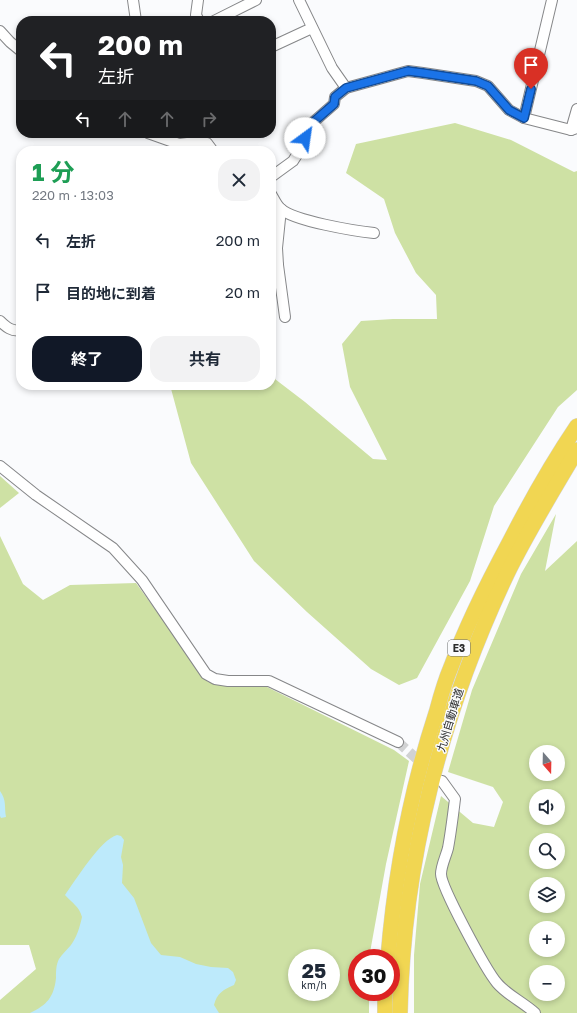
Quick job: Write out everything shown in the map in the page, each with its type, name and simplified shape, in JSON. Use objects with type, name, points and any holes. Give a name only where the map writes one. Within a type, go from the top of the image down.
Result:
[{"type":"highway","name":"九州自動車道","points":[[389,949],[395,890],[402,844],[420,764],[451,667],[496,566],[563,447],[577,426]]},
{"type":"highway","name":"九州自動車道","points":[[400,1013],[403,956],[410,890],[417,845],[427,799],[444,736],[465,672],[508,572],[534,522],[577,450]]},
{"type":"highway","points":[[385,1013],[386,1001]]},
{"type":"street","points":[[133,0],[135,16]]},
{"type":"street","points":[[196,16],[198,0]]},
{"type":"street","points":[[222,16],[245,2],[256,0]]},
{"type":"street","points":[[299,0],[332,68],[346,88]]},
{"type":"street","points":[[524,118],[552,0]]},
{"type":"street","points":[[276,45],[312,28]]},
{"type":"street","points":[[0,31],[16,47]]},
{"type":"street","points":[[276,173],[292,160],[300,150],[310,125],[334,104],[335,97],[346,88],[408,71],[476,81],[488,86],[509,110],[524,118],[574,129],[577,109]]},
{"type":"street","points":[[162,138],[179,144],[196,142],[206,143],[208,146]]},
{"type":"street","points":[[193,138],[196,142]]},
{"type":"street","points":[[276,202],[281,209],[295,217],[374,233]]},
{"type":"street","points":[[276,255],[281,209]]},
{"type":"street","points":[[276,278],[285,317]]},
{"type":"street","points":[[0,321],[8,328],[16,331]]},
{"type":"street","points":[[0,466],[36,495],[113,548],[142,580],[206,674],[215,679],[228,681],[270,681],[398,742]]},
{"type":"street","points":[[442,781],[455,799],[448,847],[441,875],[445,890],[482,960],[496,982],[534,1013]]},
{"type":"green space","points":[[455,123],[511,140],[574,172],[577,171],[577,390],[558,407],[494,506],[470,581],[417,678],[399,685],[371,669],[307,612],[254,561],[191,463],[171,390],[276,390],[276,380],[373,459],[387,460],[350,387],[342,344],[361,321],[437,319],[436,295],[416,273],[395,233],[384,199],[346,173],[356,144]]},
{"type":"green space","points":[[0,476],[19,493],[0,508]]},
{"type":"green space","points":[[556,514],[545,571],[577,541],[577,1013],[414,1013],[414,955],[420,884],[441,796],[473,823],[494,827],[503,802],[493,787],[448,772],[472,690],[521,574]]},
{"type":"green space","points":[[0,536],[23,584],[43,600],[70,585],[136,583],[208,682],[231,686],[267,687],[394,750],[409,761],[386,864],[371,949],[348,949],[348,1001],[369,1001],[369,1013],[0,1013],[0,1000],[36,969],[29,945],[0,945]]},
{"type":"water","points":[[0,791],[4,801],[6,817],[1,818],[0,816]]},
{"type":"water","points":[[117,835],[121,836],[124,840],[121,857],[123,865],[122,883],[134,898],[151,943],[161,955],[180,957],[196,964],[211,967],[228,968],[233,972],[236,980],[234,985],[221,992],[215,1001],[214,1005],[219,1013],[30,1013],[41,1007],[49,1000],[55,985],[58,961],[77,935],[82,917],[81,913],[65,895],[96,852],[111,838]]},
{"type":"tunnel","points":[[398,742],[438,778]]},
{"type":"route","points":[[305,138],[310,125],[334,104],[335,97],[346,88],[408,71],[476,81],[488,86],[509,110],[524,118],[531,89]]}]
